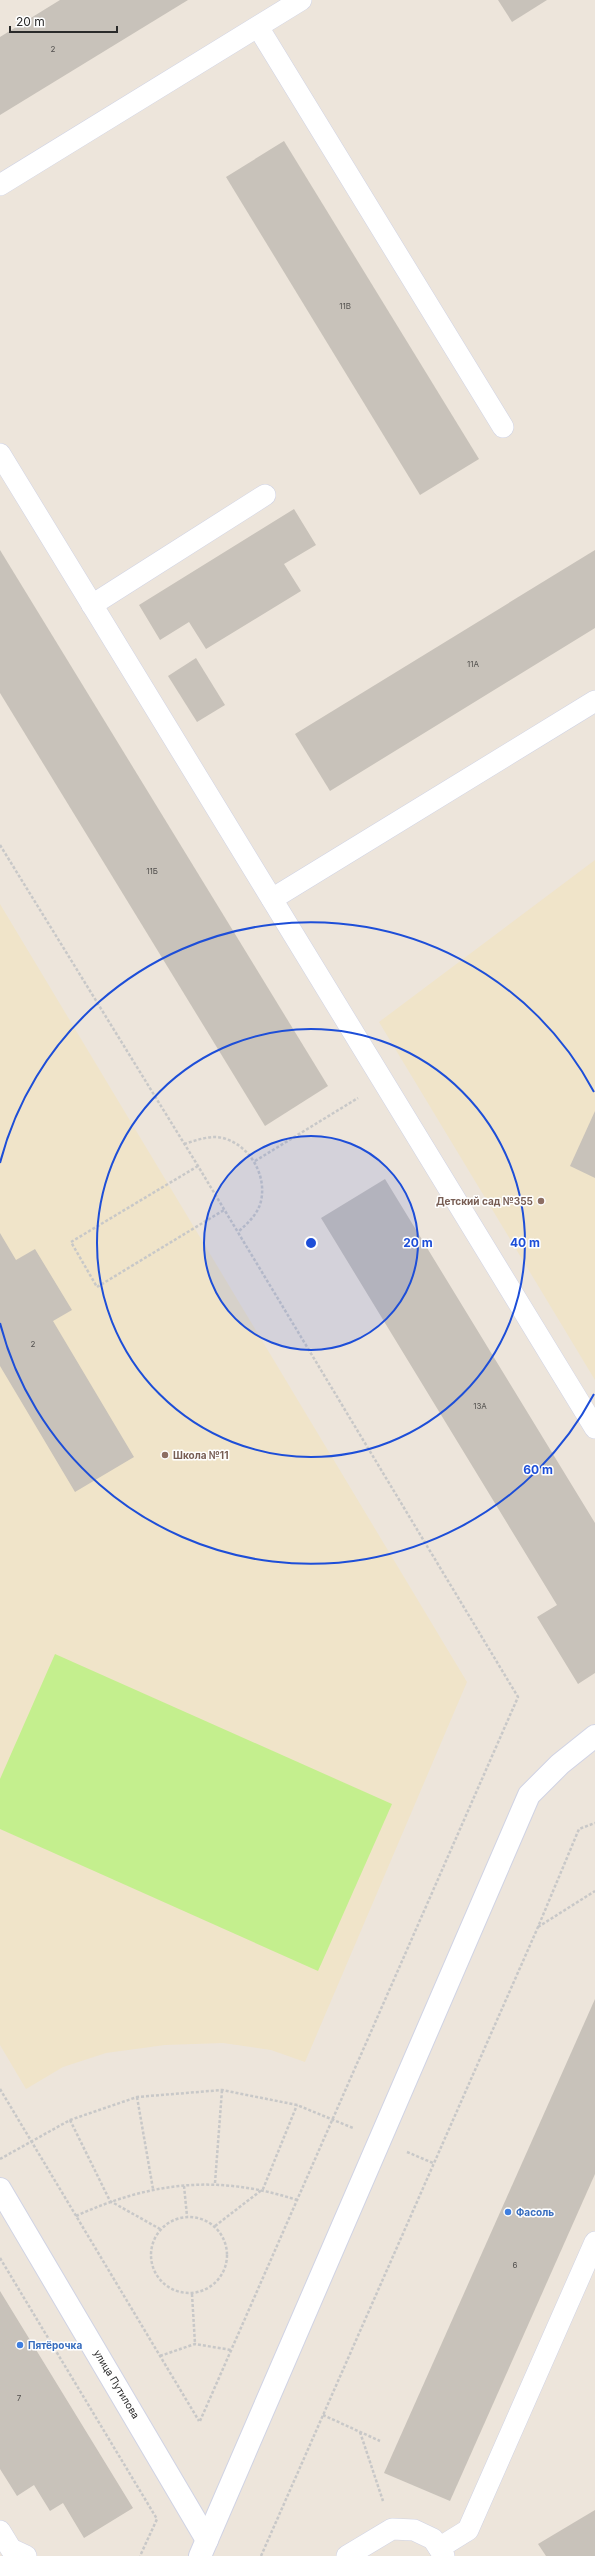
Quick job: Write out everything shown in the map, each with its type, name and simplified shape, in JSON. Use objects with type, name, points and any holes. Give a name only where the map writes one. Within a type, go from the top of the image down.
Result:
[{"type":"street","points":[[204,2548],[529,1795],[560,1764],[595,1736]]},
{"type":"street","name":"улица Путилова","points":[[0,2189],[170,2473],[204,2548]]},
{"type":"lane","points":[[0,185],[301,0]]},
{"type":"lane","points":[[258,26],[503,427]]},
{"type":"lane","points":[[0,454],[595,1428]]},
{"type":"lane","points":[[92,604],[265,495]]},
{"type":"lane","points":[[272,899],[595,701]]},
{"type":"lane","points":[[347,2556],[392,2529],[414,2530],[434,2539],[441,2552],[468,2530],[595,2242]]},
{"type":"lane","points":[[0,2531],[11,2549],[26,2556]]},
{"type":"path","points":[[0,845],[198,1166],[518,1697],[200,2421],[0,2089]]},
{"type":"path","points":[[255,1161],[384,1082]]},
{"type":"path","points":[[184,1144],[203,1137],[223,1138],[242,1147],[255,1161],[262,1181],[261,1200],[253,1219],[238,1232]]},
{"type":"path","points":[[198,1166],[71,1242],[97,1287],[224,1210]]},
{"type":"path","points":[[261,2556],[538,1927],[578,1828],[595,1822]]},
{"type":"path","points":[[538,1927],[595,1891]]},
{"type":"path","points":[[0,2159],[70,2120],[137,2097],[222,2090],[297,2105],[332,2119]]},
{"type":"path","points":[[215,2183],[222,2090]]},
{"type":"path","points":[[137,2097],[153,2189]]},
{"type":"path","points":[[215,2226],[263,2189],[297,2105]]},
{"type":"path","points":[[70,2120],[110,2200],[160,2229]]},
{"type":"path","points":[[76,2216],[110,2200],[153,2189],[215,2183],[263,2189],[297,2200]]},
{"type":"path","points":[[184,2186],[187,2216]]},
{"type":"path","points":[[187,2216],[202,2218],[215,2226],[224,2238],[228,2253],[226,2268],[218,2281],[206,2290],[192,2294],[177,2292],[164,2284],[154,2272],[151,2257],[153,2242],[160,2229],[172,2220],[187,2216]]},
{"type":"path","points":[[0,2258],[157,2519],[140,2556]]},
{"type":"path","points":[[192,2294],[195,2344]]},
{"type":"path","points":[[160,2356],[195,2344],[231,2350]]},
{"type":"path","points":[[323,2415],[380,2441]]},
{"type":"path","points":[[360,2432],[392,2529]]},
{"type":"shaded area","name":"Детский сад №355","points":[[595,860],[595,1380],[379,1022]]},
{"type":"shaded area","name":"Школа №11","points":[[0,904],[467,1682],[305,2062],[271,2050],[223,2043],[165,2045],[106,2053],[63,2067],[26,2089],[0,2045]]},
{"type":"green space","points":[[55,1654],[392,1804],[318,1971],[0,1829],[0,1779]]},
{"type":"building","points":[[60,0],[188,0],[0,115],[0,37]]},
{"type":"building","points":[[498,0],[547,0],[512,22]]},
{"type":"building","points":[[284,141],[479,459],[420,495],[226,177]]},
{"type":"building","points":[[294,509],[316,545],[284,564],[301,591],[206,649],[189,622],[160,640],[139,605]]},
{"type":"building","points":[[0,550],[328,1086],[265,1126],[0,693]]},
{"type":"building","points":[[595,550],[595,628],[330,791],[295,734]]},
{"type":"building","points":[[196,658],[225,705],[197,722],[168,676]]},
{"type":"building","points":[[595,1111],[595,1178],[570,1166]]},
{"type":"building","points":[[385,1179],[595,1523],[595,1673],[578,1684],[537,1617],[557,1605],[321,1218]]},
{"type":"building","points":[[0,1233],[16,1260],[35,1249],[72,1310],[53,1321],[134,1457],[75,1492],[0,1366]]},
{"type":"building","points":[[595,1999],[595,2174],[450,2501],[384,2473]]},
{"type":"building","points":[[0,2291],[133,2508],[84,2538],[63,2503],[50,2511],[34,2485],[17,2496],[0,2469]]},
{"type":"building","points":[[595,2510],[595,2556],[546,2556],[538,2544]]},
{"type":"place","name":"Детский сад №355","points":[[541,1201]]},
{"type":"place","name":"Школа №11","points":[[165,1455]]},
{"type":"place","name":"Фасоль","points":[[508,2212]]},
{"type":"place","name":"Пятёрочка","points":[[20,2345]]}]
